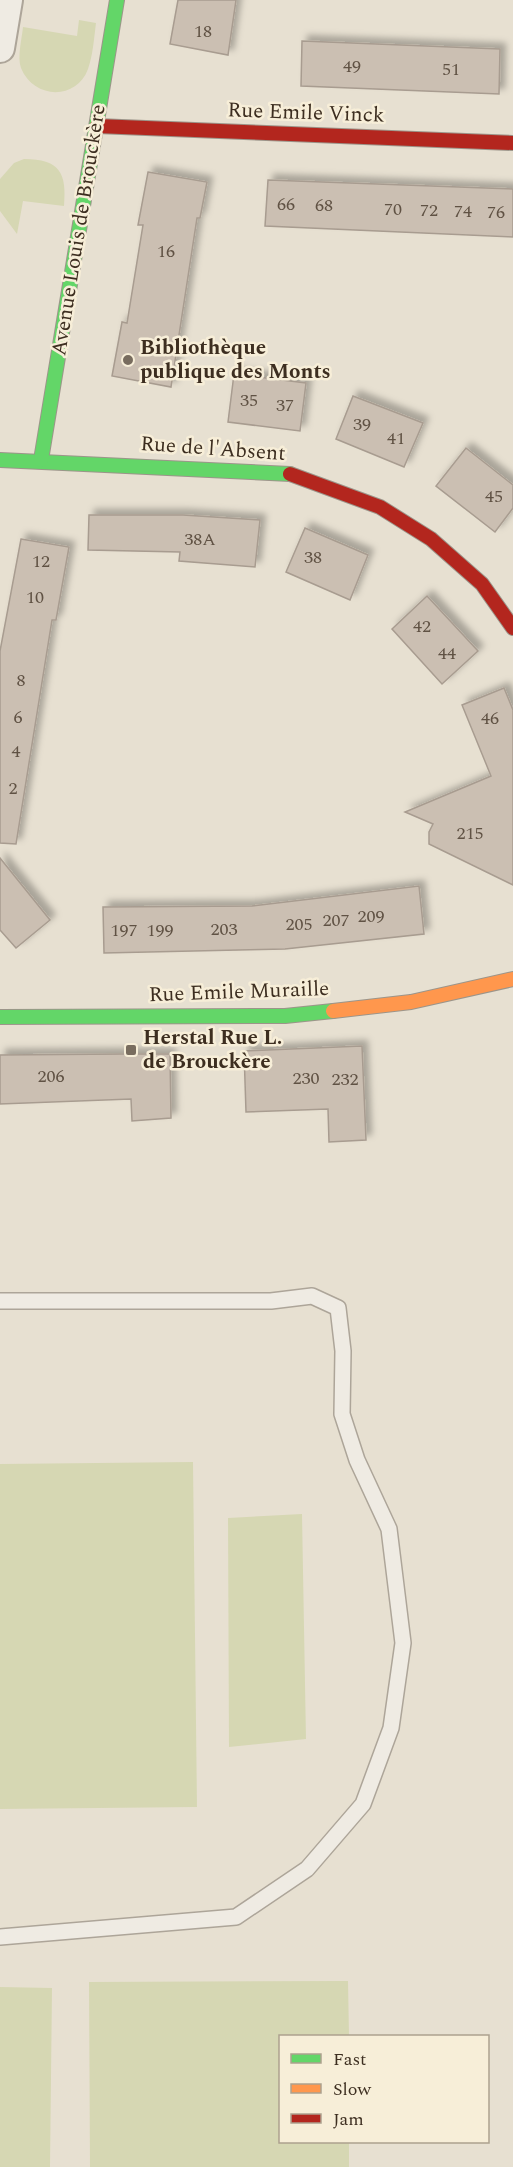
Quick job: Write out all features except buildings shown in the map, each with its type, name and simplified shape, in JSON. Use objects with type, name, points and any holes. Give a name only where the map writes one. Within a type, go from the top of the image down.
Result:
[{"type":"street","points":[[0,48],[8,0]]},
{"type":"street","name":"Avenue Louis de Brouckère","points":[[42,460],[117,0]]},
{"type":"street","name":"Rue Emile Vinck","points":[[97,126],[513,143]]},
{"type":"street","name":"Rue de l'Absent","points":[[0,460],[42,460],[286,473],[380,507],[431,539],[482,584],[513,628]]},
{"type":"street","name":"Rue Emile Muraille","points":[[0,1017],[285,1016],[411,1002],[513,979]]},
{"type":"lane","points":[[0,1301],[271,1301],[312,1296],[338,1308],[343,1351],[342,1414],[357,1460],[389,1529],[403,1643],[391,1728],[363,1804],[307,1869],[236,1917],[23,1937],[0,1937]]},
{"type":"green space","points":[[79,20],[96,23],[91,58],[82,79],[65,91],[45,91],[35,86],[27,79],[20,64],[23,27],[77,36]]},
{"type":"green space","points":[[24,159],[46,162],[59,170],[64,185],[64,206],[23,201],[17,234],[0,211],[0,179],[14,163]]},
{"type":"green space","points":[[193,1462],[197,1807],[0,1809],[0,1464]]},
{"type":"green space","points":[[302,1514],[306,1739],[229,1747],[228,1518]]},
{"type":"green space","points":[[348,1981],[349,2035],[279,2035],[279,2143],[349,2143],[349,2167],[90,2167],[89,1982]]},
{"type":"green space","points":[[0,1987],[52,1988],[50,2167],[0,2167]]},
{"type":"traffic: fast","points":[[41,460],[117,0]]},
{"type":"traffic: fast","points":[[0,460],[290,474]]},
{"type":"traffic: fast","points":[[0,1017],[285,1016],[333,1011]]},
{"type":"traffic: slow","points":[[333,1011],[411,1002],[513,979]]},
{"type":"traffic: jam","points":[[97,126],[513,143]]},
{"type":"traffic: jam","points":[[290,474],[380,507],[431,539],[482,584],[513,628]]},
{"type":"place","name":"Bibliothèque publique des Monts","points":[[128,360]]},
{"type":"place","name":"Herstal Rue L. de Brouckère","points":[[131,1050]]}]
